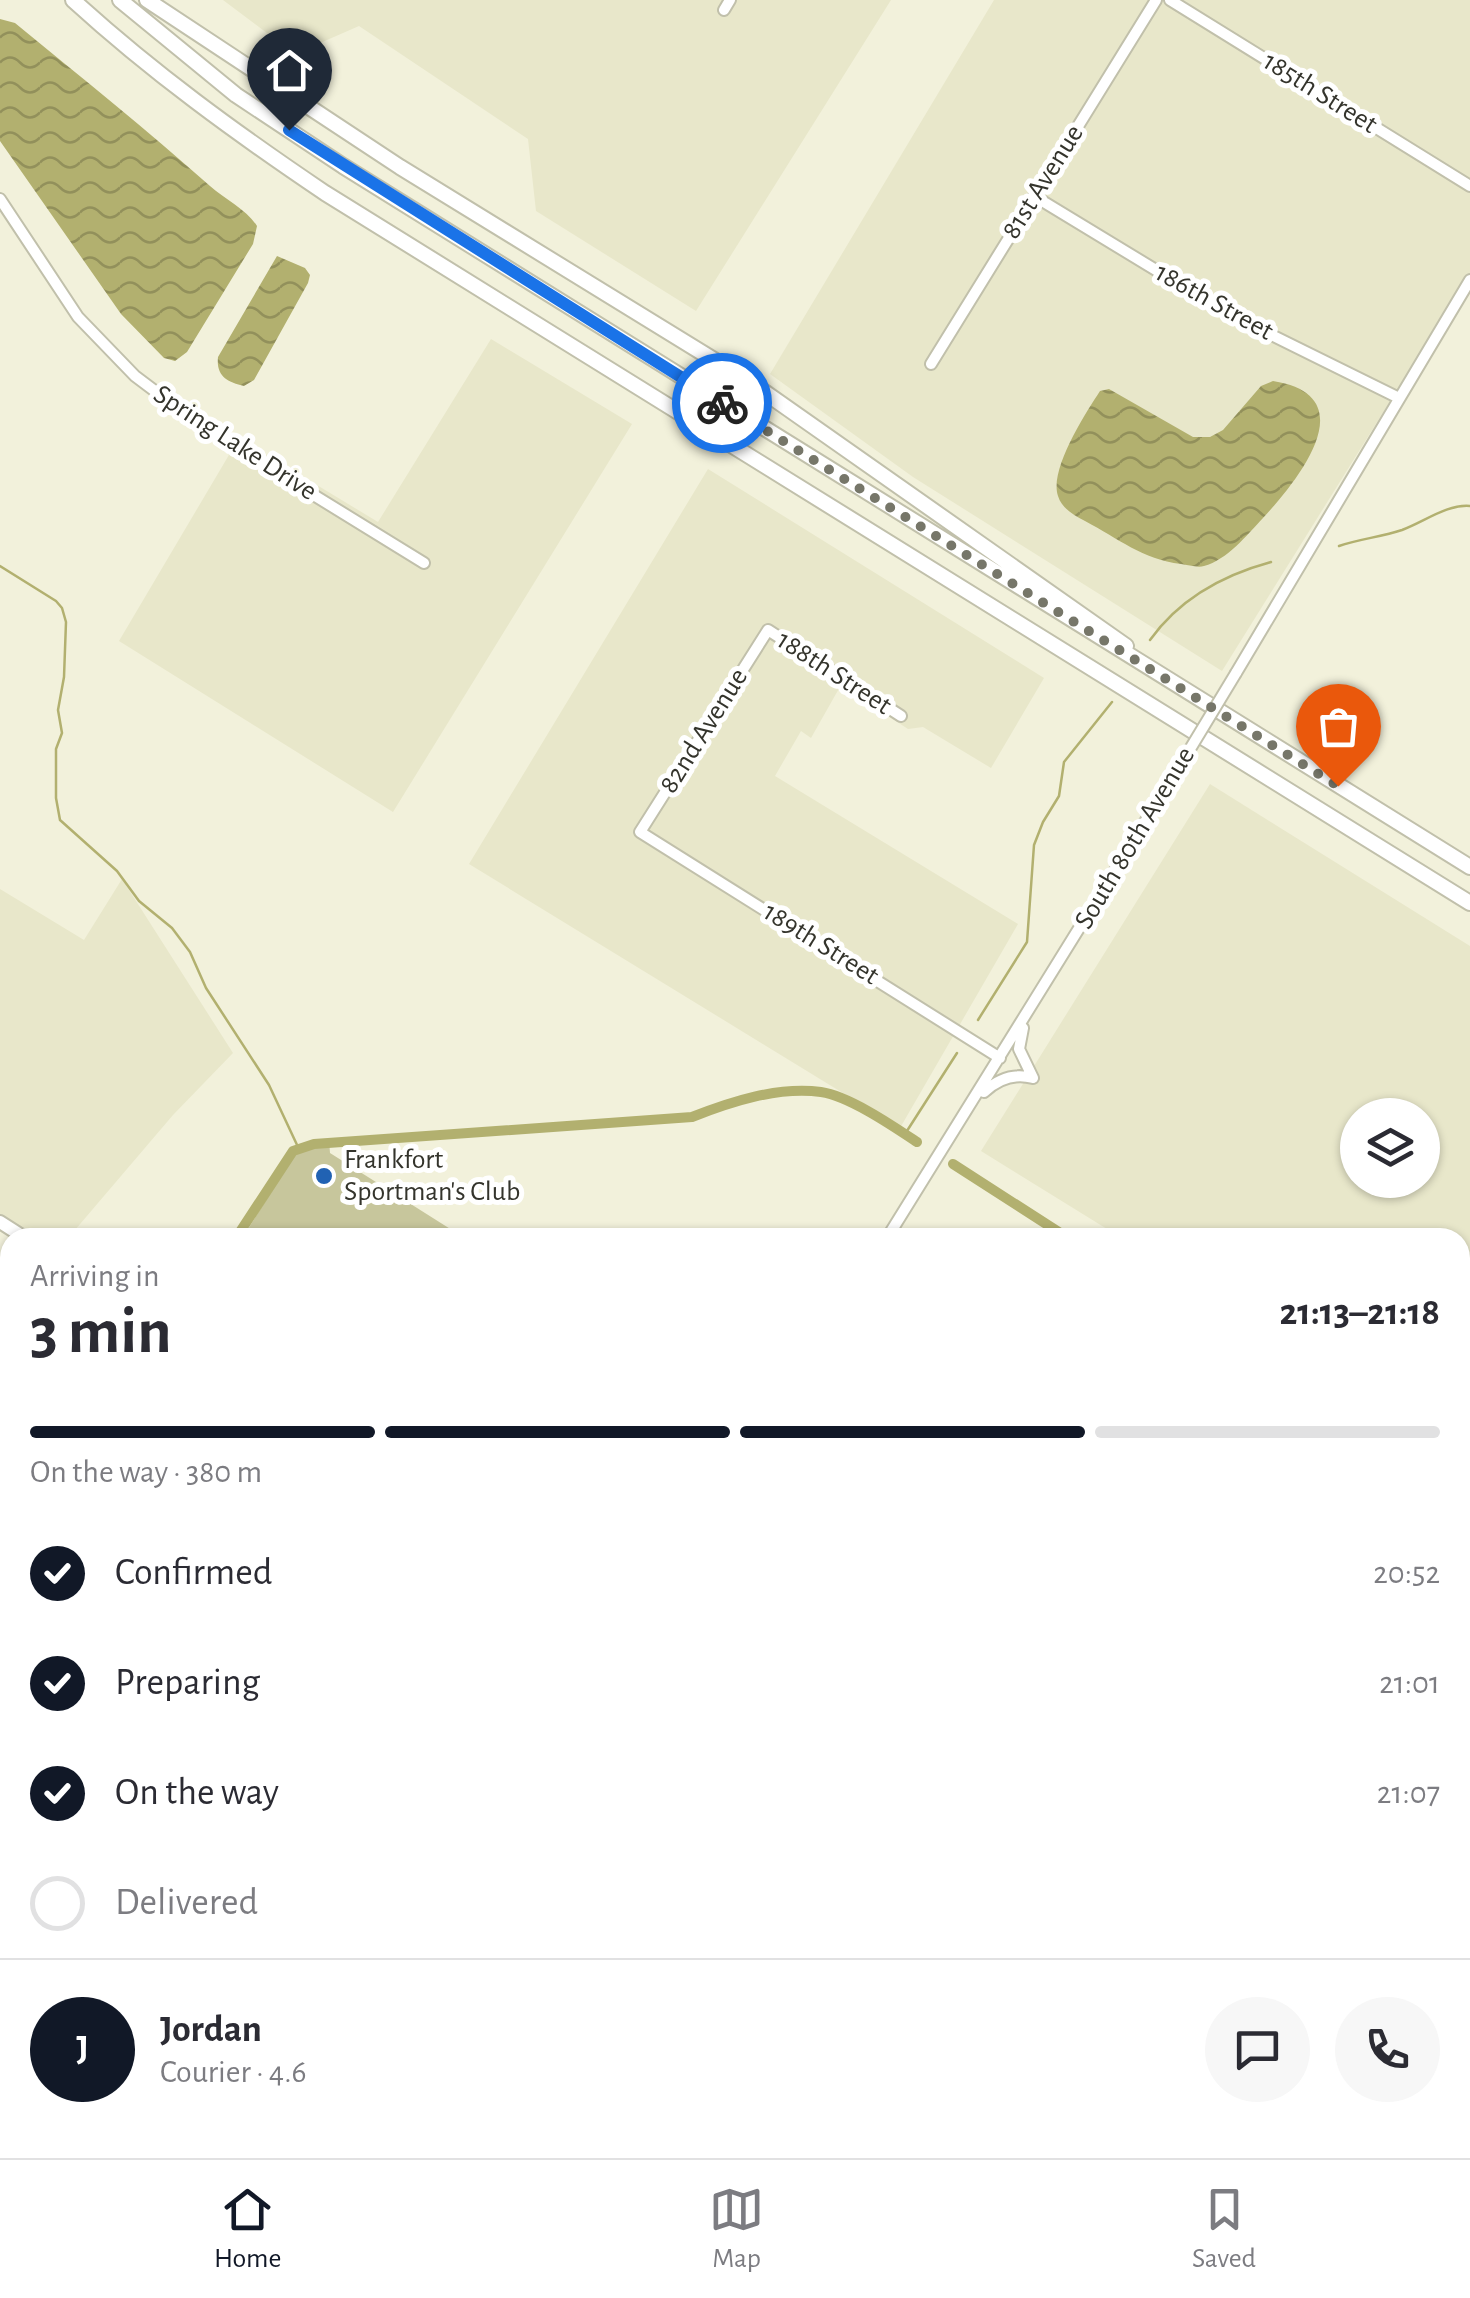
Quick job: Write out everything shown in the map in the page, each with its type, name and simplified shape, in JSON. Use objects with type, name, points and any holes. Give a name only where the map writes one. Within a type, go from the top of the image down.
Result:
[{"type":"highway","points":[[72,0],[217,120],[325,193],[1470,903]]},
{"type":"highway","points":[[120,0],[236,94],[342,166],[1470,867]]},
{"type":"highway","points":[[147,0],[400,167],[753,384],[981,547],[1101,626],[1174,684]]},
{"type":"street","name":"81st Avenue","points":[[931,364],[1156,0]]},
{"type":"street","name":"185th Street","points":[[1170,0],[1470,186]]},
{"type":"street","name":"186th Street","points":[[1034,196],[1226,312],[1400,398]]},
{"type":"street","name":"Spring Lake Drive","points":[[0,199],[78,317],[135,376],[200,425],[424,563]]},
{"type":"street","name":"South 80th Avenue","points":[[893,1228],[1184,759],[1470,280]]},
{"type":"street","name":"188th Street","points":[[768,630],[901,716]]},
{"type":"street","name":"82nd Avenue","points":[[640,832],[768,630]]},
{"type":"street","name":"189th Street","points":[[640,832],[1000,1058]]},
{"type":"street","points":[[974,1100],[992,1085],[1019,1074],[1033,1078],[1019,1049],[1028,1013]]},
{"type":"shaded area","points":[[223,0],[891,0],[696,311],[536,211],[528,139],[359,26],[295,54]]},
{"type":"shaded area","points":[[994,0],[1164,0],[1470,189],[1470,273],[1222,671],[913,477],[770,374]]},
{"type":"shaded area","points":[[1174,0],[1470,0],[1470,183]]},
{"type":"shaded area","points":[[491,339],[632,424],[393,812],[119,641],[239,438],[378,522]]},
{"type":"shaded area","points":[[708,469],[1044,678],[991,768],[923,727],[908,729],[841,685],[811,738],[801,731],[775,776],[1018,924],[900,1128],[469,864]]},
{"type":"shaded area","points":[[1210,784],[1470,946],[1470,1228],[1105,1228],[981,1151]]},
{"type":"shaded area","points":[[122,879],[233,1053],[173,1115],[77,1228],[5,1228],[0,1225],[0,889],[84,940]]},
{"type":"shaded area","name":"Frankfort Sportman's Club","points":[[329,1140],[330,1153],[449,1228],[249,1228],[295,1154],[311,1142]]},
{"type":"water","points":[[0,19],[15,23],[257,226],[253,244],[187,352],[175,361],[164,358],[121,314],[0,141]]},
{"type":"water","points":[[277,256],[305,268],[310,275],[308,283],[254,380],[244,386],[221,373],[218,357]]},
{"type":"water","points":[[1273,381],[1301,390],[1316,404],[1320,421],[1316,441],[1277,502],[1221,558],[1199,567],[1154,558],[1077,516],[1060,501],[1057,485],[1063,457],[1100,391],[1109,389],[1193,437],[1210,437],[1223,430],[1261,386]]},
{"type":"waterway","points":[[1339,546],[1402,530],[1436,514],[1470,506]]},
{"type":"waterway","points":[[1150,640],[1175,612],[1204,590],[1271,562]]},
{"type":"waterway","points":[[0,566],[56,601],[66,622],[58,710],[62,733],[56,749],[60,820],[117,871],[139,901],[172,928],[190,952],[206,988],[269,1085],[298,1147]]},
{"type":"waterway","points":[[978,1020],[1027,942],[1034,845],[1059,796],[1064,762],[1112,702]]},
{"type":"waterway","points":[[905,1134],[957,1053]]},
{"type":"waterway","points":[[243,1228],[293,1151],[314,1144],[692,1117],[788,1091],[821,1092],[844,1099],[917,1142]]},
{"type":"waterway","points":[[953,1164],[1052,1228]]},
{"type":"way so far","points":[[722,403],[1338,786]]},
{"type":"place","name":"Frankfort Sportman's Club","points":[[324,1176]]},
{"type":"route","points":[[289,130],[722,403]]}]
